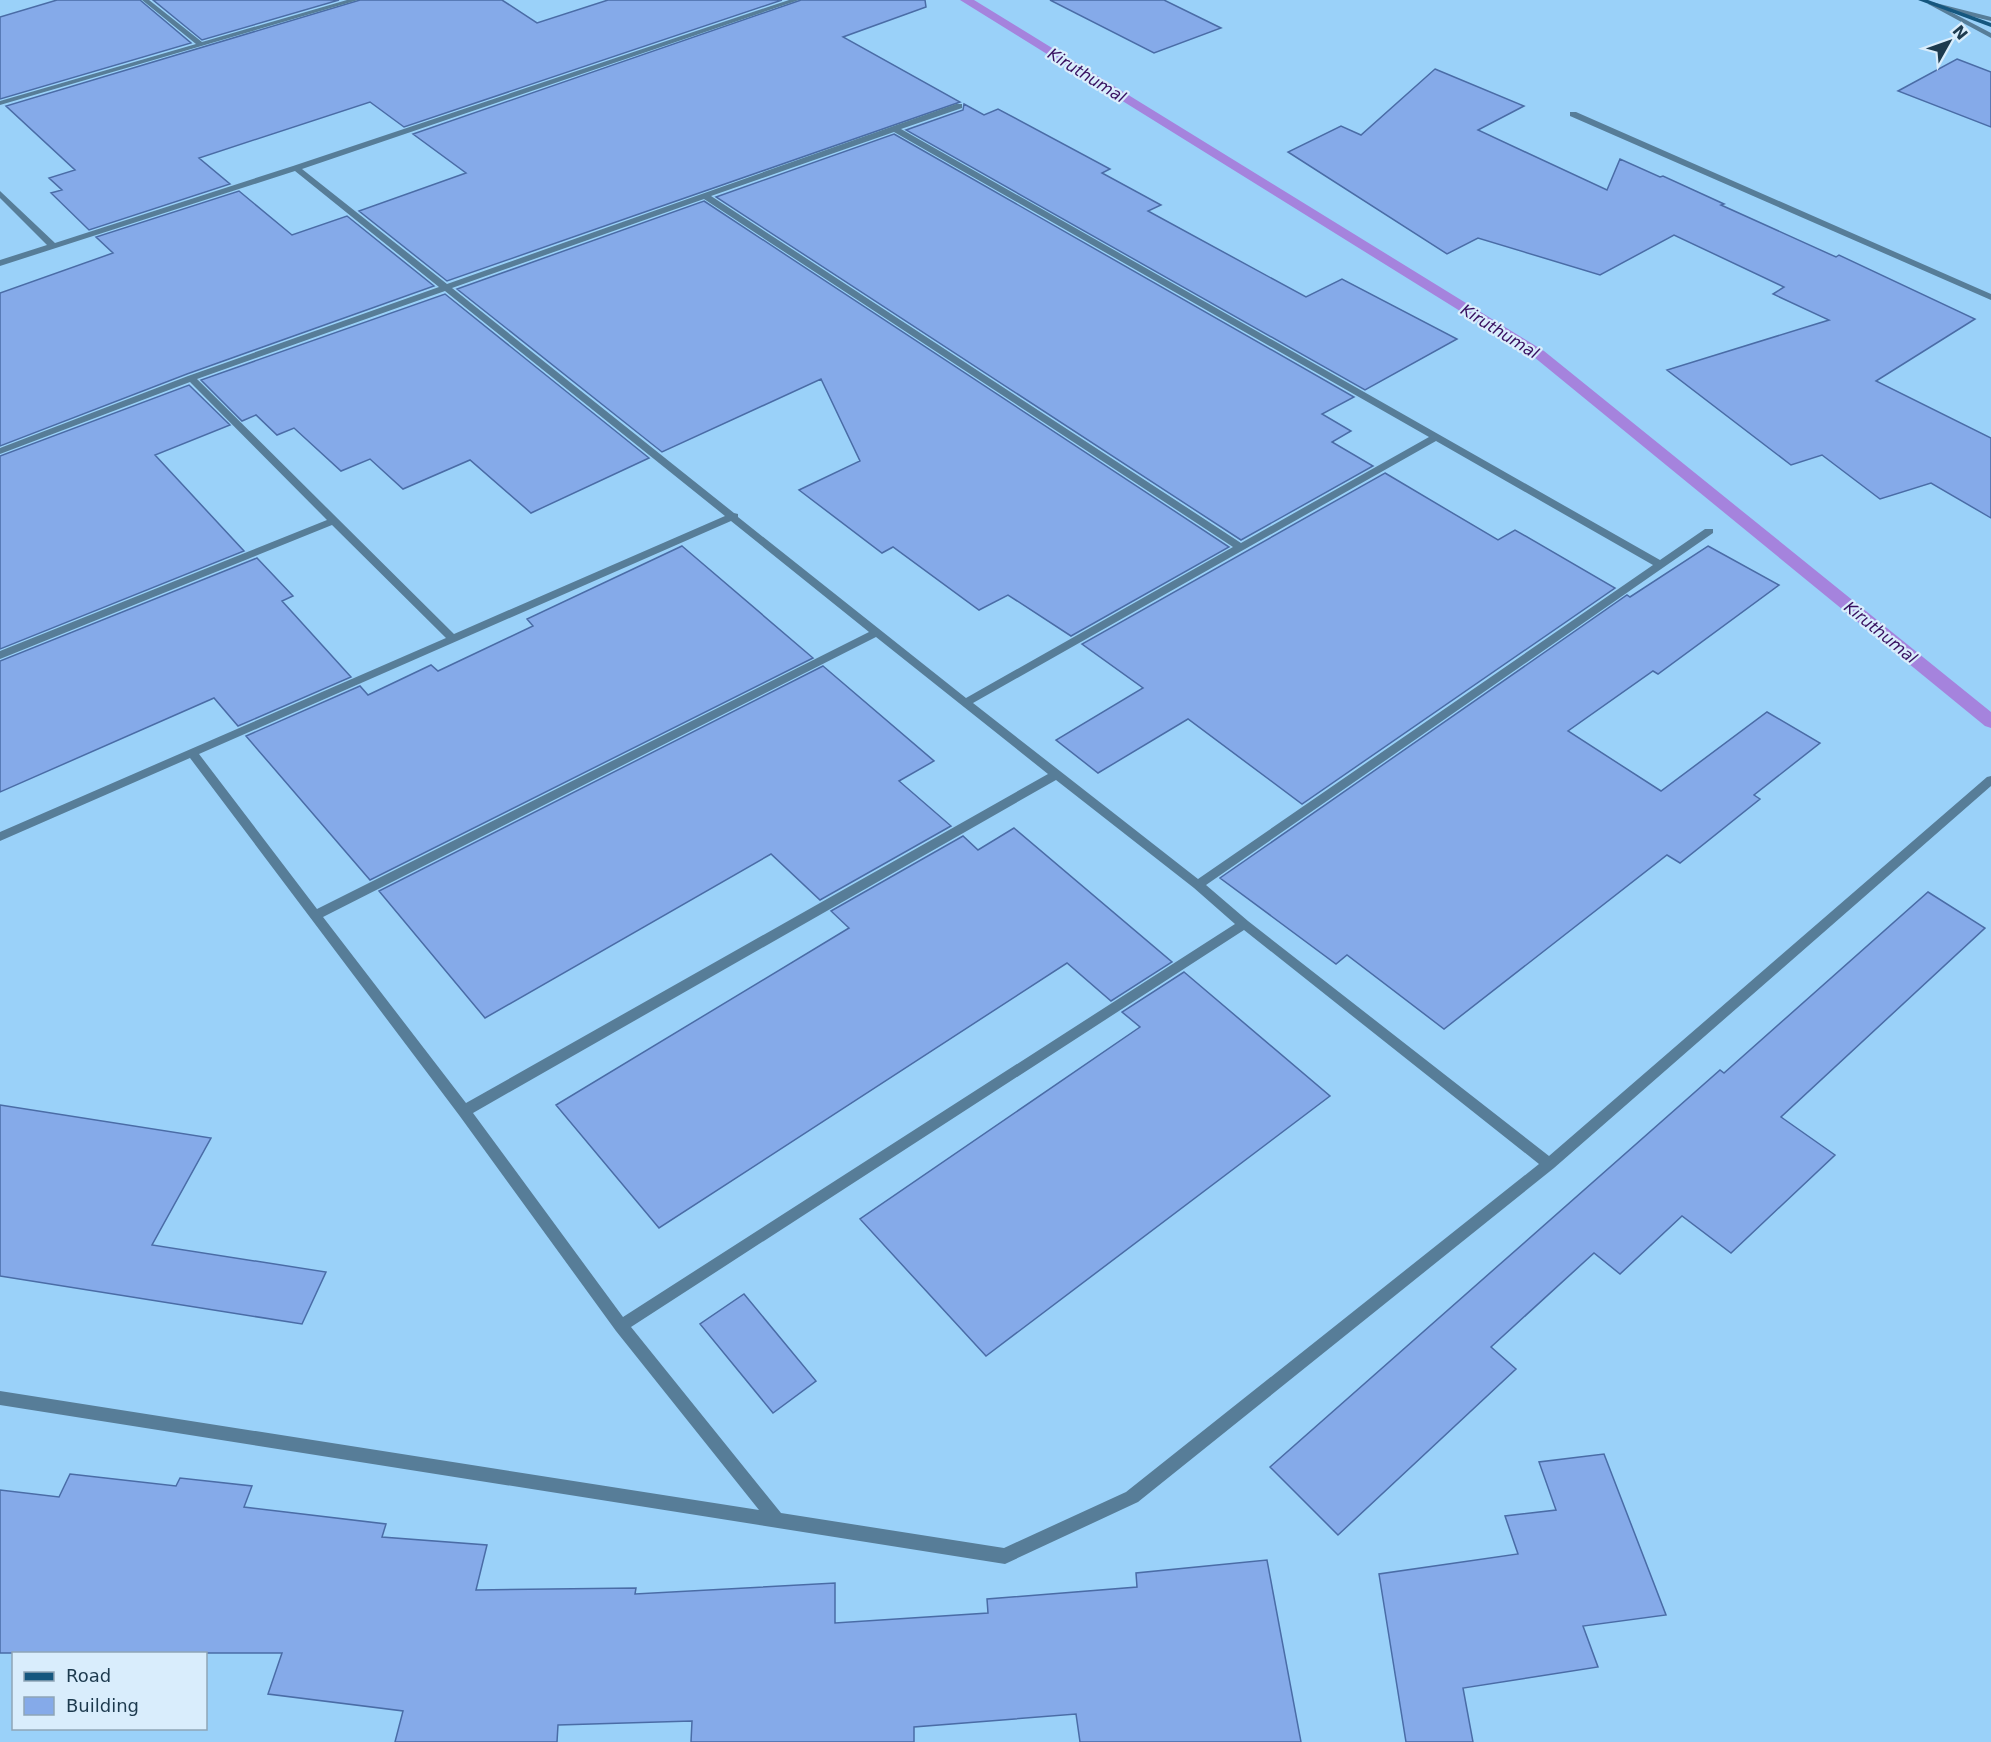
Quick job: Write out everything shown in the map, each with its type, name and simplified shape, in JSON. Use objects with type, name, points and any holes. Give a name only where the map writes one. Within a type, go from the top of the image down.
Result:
[{"type":"main road","points":[[1921,0],[1991,25]]},
{"type":"street","points":[[145,0],[200,44]]},
{"type":"street","points":[[0,103],[355,0]]},
{"type":"street","points":[[0,263],[296,168],[796,0]]},
{"type":"street","points":[[1932,4],[1991,19]]},
{"type":"street","points":[[1932,4],[1991,36]]},
{"type":"street","points":[[0,451],[191,378],[959,106]]},
{"type":"street","points":[[1573,114],[1991,297]]},
{"type":"street","points":[[895,129],[1660,565]]},
{"type":"street","points":[[296,168],[965,703],[1549,1164]]},
{"type":"street","points":[[0,192],[53,246]]},
{"type":"street","points":[[705,196],[1240,547]]},
{"type":"street","points":[[191,378],[453,639]]},
{"type":"street","points":[[965,703],[1436,437]]},
{"type":"street","points":[[0,837],[734,516]]},
{"type":"street","points":[[0,655],[335,520]]},
{"type":"street","points":[[1198,885],[1709,531]]},
{"type":"street","points":[[316,915],[878,632]]},
{"type":"street","points":[[192,753],[464,1112],[621,1326],[776,1519]]},
{"type":"street","points":[[464,1112],[1057,774]]},
{"type":"street","points":[[0,1398],[1005,1556],[1132,1497],[1549,1164],[1991,780]]},
{"type":"street","points":[[621,1326],[1244,924]]},
{"type":"building","points":[[57,0],[140,0],[191,43],[0,99],[0,17]]},
{"type":"building","points":[[153,0],[339,0],[202,40]]},
{"type":"building","points":[[360,0],[502,0],[537,23],[608,0],[782,0],[404,127],[370,102],[199,158],[230,184],[89,230],[51,193],[62,190],[49,178],[75,170],[6,106]]},
{"type":"building","points":[[801,0],[925,0],[926,7],[843,37],[960,102],[447,281],[359,211],[466,173],[413,134]]},
{"type":"building","points":[[1050,0],[1164,0],[1221,28],[1154,53]]},
{"type":"building","points":[[1957,59],[1991,72],[1991,127],[1898,91]]},
{"type":"building","points":[[1435,69],[1524,106],[1478,130],[1607,190],[1620,159],[1660,177],[1663,176],[1836,257],[1839,255],[1975,319],[1876,381],[1991,438],[1991,518],[1931,483],[1880,499],[1822,455],[1791,465],[1667,370],[1829,320],[1773,294],[1784,287],[1674,235],[1600,275],[1478,238],[1447,254],[1288,152],[1341,126],[1361,135]]},
{"type":"building","points":[[964,104],[984,115],[998,109],[1110,169],[1102,173],[1161,205],[1148,211],[1306,297],[1342,279],[1457,339],[1365,390],[906,130],[963,110]]},
{"type":"building","points":[[894,134],[1354,397],[1322,414],[1351,431],[1332,442],[1373,466],[1241,540],[716,197]]},
{"type":"building","points":[[239,191],[292,235],[347,216],[434,286],[187,374],[0,446],[0,293],[113,253],[96,237]]},
{"type":"building","points":[[704,201],[1229,547],[1071,636],[1008,595],[979,610],[893,547],[882,553],[799,490],[860,461],[821,379],[662,452],[457,289]]},
{"type":"building","points":[[445,294],[649,458],[531,513],[470,460],[403,489],[370,459],[341,471],[294,428],[277,435],[256,415],[242,421],[201,380]]},
{"type":"building","points":[[189,385],[230,425],[155,455],[244,551],[0,649],[0,456]]},
{"type":"building","points":[[1385,473],[1498,540],[1515,530],[1615,588],[1302,804],[1188,719],[1098,773],[1056,740],[1143,688],[1082,644]]},
{"type":"building","points":[[682,546],[813,658],[370,880],[246,736],[360,686],[368,695],[431,665],[438,671],[533,626],[527,619]]},
{"type":"building","points":[[1708,546],[1779,585],[1658,674],[1653,671],[1568,731],[1661,791],[1767,712],[1820,743],[1754,795],[1760,799],[1680,863],[1667,855],[1444,1029],[1347,955],[1336,964],[1220,878],[1627,595],[1630,597]]},
{"type":"building","points":[[257,558],[293,596],[282,601],[351,677],[238,726],[214,698],[0,792],[0,661]]},
{"type":"building","points":[[823,666],[934,761],[899,781],[951,826],[820,900],[771,854],[485,1018],[379,891]]},
{"type":"building","points":[[1014,828],[1172,962],[1111,1001],[1067,963],[659,1228],[556,1105],[849,928],[831,911],[963,836],[978,850]]},
{"type":"building","points":[[1928,892],[1985,928],[1781,1117],[1835,1155],[1731,1253],[1682,1216],[1620,1274],[1594,1253],[1491,1347],[1516,1369],[1338,1535],[1270,1467],[1720,1070],[1724,1073]]},
{"type":"building","points":[[1184,972],[1330,1096],[986,1356],[860,1219],[1140,1027],[1122,1012]]},
{"type":"building","points":[[0,1105],[211,1138],[152,1245],[326,1272],[302,1324],[0,1276]]},
{"type":"building","points":[[744,1294],[816,1381],[773,1413],[700,1324]]},
{"type":"building","points":[[1604,1454],[1666,1615],[1583,1626],[1598,1667],[1463,1688],[1473,1742],[1406,1742],[1379,1574],[1518,1554],[1505,1516],[1556,1510],[1539,1462]]},
{"type":"building","points":[[70,1474],[176,1486],[180,1478],[252,1486],[244,1507],[386,1524],[382,1537],[487,1545],[476,1590],[636,1588],[635,1594],[835,1583],[835,1623],[988,1613],[987,1599],[1137,1587],[1136,1573],[1267,1560],[1301,1742],[1080,1742],[1076,1714],[914,1727],[914,1742],[691,1742],[692,1721],[558,1725],[557,1742],[395,1742],[403,1711],[268,1694],[282,1653],[0,1653],[0,1490],[59,1497]]},
{"type":"waterway","name":"Kiruthumal","points":[[966,0],[1539,354],[1991,722]]}]
